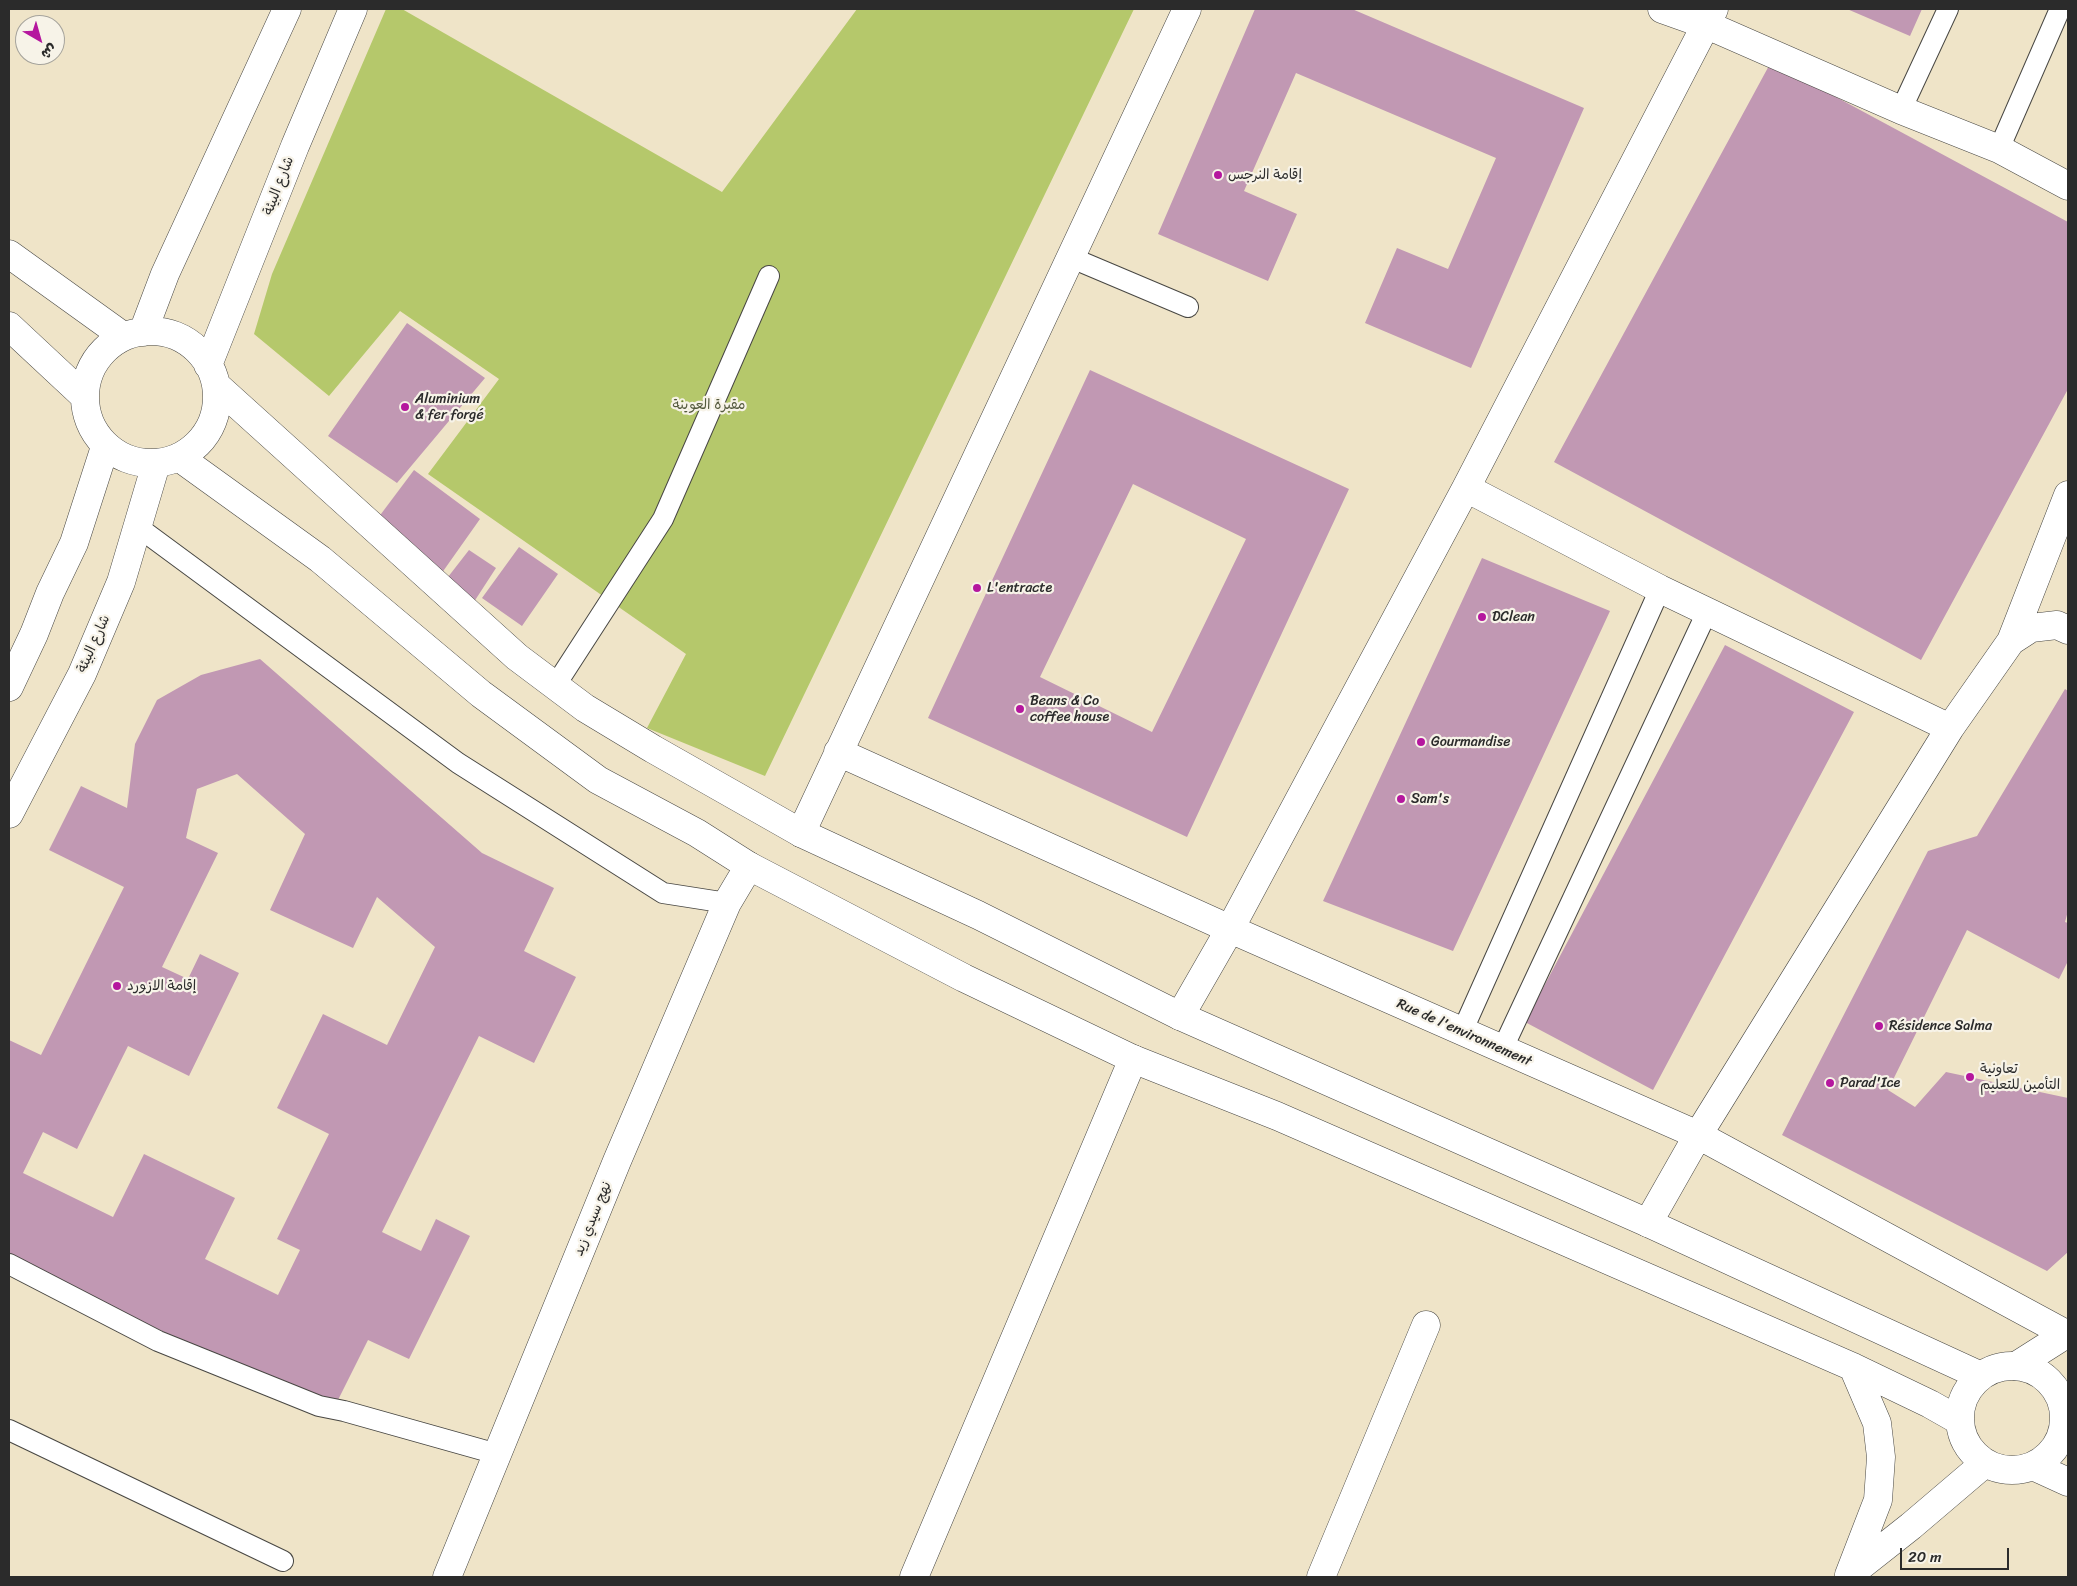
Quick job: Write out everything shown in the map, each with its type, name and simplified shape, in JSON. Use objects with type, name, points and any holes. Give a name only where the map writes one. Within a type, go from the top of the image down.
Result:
[{"type":"street","points":[[133,334],[165,274],[287,9]]},
{"type":"street","name":"شارع البيئة","points":[[213,375],[299,137],[353,9]]},
{"type":"street","points":[[801,833],[1187,9]]},
{"type":"street","points":[[1662,9],[1710,17],[1902,110],[1999,149],[2068,186]]},
{"type":"street","points":[[1180,1016],[1230,929],[1466,488],[1710,17]]},
{"type":"street","points":[[9,254],[133,334]]},
{"type":"street","points":[[9,326],[84,396]]},
{"type":"street","points":[[152,330],[182,337],[205,357],[213,375],[216,414],[207,432],[202,440],[168,461],[129,461],[105,447],[89,424],[84,396],[89,372],[103,351],[133,334],[152,330]]},
{"type":"street","points":[[213,375],[517,657],[585,708],[801,833],[978,915],[1180,1016],[1648,1223],[1982,1376]]},
{"type":"street","points":[[11,677],[74,543],[105,447]]},
{"type":"street","points":[[168,461],[320,559],[481,694],[598,780],[697,833],[749,866],[964,978],[1133,1059],[1278,1116],[1853,1367],[1930,1404],[1960,1422]]},
{"type":"street","name":"شارع البيئة","points":[[9,814],[82,674],[121,582],[138,527],[168,461]]},
{"type":"street","points":[[1466,488],[1660,589],[1950,728]]},
{"type":"street","points":[[1648,1223],[1698,1135],[1950,728],[2011,641],[2068,496]]},
{"type":"street","points":[[2011,641],[2030,628],[2057,625],[2068,630]]},
{"type":"street","name":"Rue de l'environnement","points":[[838,752],[1230,929],[1698,1135],[2067,1334]]},
{"type":"street","name":"نهج سيدي زيد","points":[[447,1577],[617,1161],[727,903],[749,866]]},
{"type":"street","points":[[914,1577],[1133,1059]]},
{"type":"street","points":[[1320,1577],[1426,1326]]},
{"type":"street","points":[[2016,1366],[2067,1334]]},
{"type":"street","points":[[2016,1366],[2036,1372],[2053,1384],[2066,1406],[2064,1427],[2058,1443],[2048,1457],[2033,1466],[2017,1470],[2000,1469],[1985,1462],[1972,1452],[1964,1438],[1960,1422],[1962,1404],[1969,1388],[1982,1376],[1997,1368],[2016,1366]]},
{"type":"street","points":[[1847,1576],[1878,1500],[1881,1457],[1877,1423],[1853,1367]]},
{"type":"street","points":[[1847,1576],[1905,1531],[1985,1462]]},
{"type":"street","points":[[2033,1466],[2068,1482]]},
{"type":"lane","points":[[1902,110],[1948,9]]},
{"type":"lane","points":[[1999,149],[2060,9]]},
{"type":"lane","points":[[1072,258],[1188,307]]},
{"type":"lane","points":[[555,686],[663,519],[769,276]]},
{"type":"lane","points":[[138,527],[458,763],[663,893],[727,903]]},
{"type":"lane","points":[[1462,1032],[1660,589]]},
{"type":"lane","points":[[1502,1050],[1707,612]]},
{"type":"lane","points":[[9,1264],[158,1341],[319,1406],[344,1411],[497,1454]]},
{"type":"lane","points":[[9,1430],[283,1561]]},
{"type":"green space","name":"مقبرة العوينة","points":[[386,9],[402,9],[722,192],[857,9],[1134,9],[765,776],[647,728],[686,654],[428,474],[499,379],[400,311],[329,396],[254,334],[272,274]]},
{"type":"building","name":"إقامة النرجس","points":[[1255,9],[1352,9],[1584,108],[1471,368],[1365,323],[1397,248],[1448,269],[1496,158],[1296,73],[1244,191],[1297,214],[1268,281],[1158,234]]},
{"type":"building","points":[[1847,9],[1922,9],[1910,36]]},
{"type":"building","points":[[1771,62],[2068,222],[2068,389],[1921,660],[1554,462]]},
{"type":"building","name":"Aluminium & fer forgé","points":[[407,323],[485,378],[397,483],[328,436]]},
{"type":"building","points":[[1090,370],[1349,489],[1187,837],[928,718]],"holes":[[[1133,484],[1246,539],[1152,732],[1040,677]]]},
{"type":"building","points":[[414,470],[480,519],[439,577],[378,518]]},
{"type":"building","points":[[519,547],[558,574],[522,626],[482,598]]},
{"type":"building","points":[[469,550],[496,568],[470,608],[441,586]]},
{"type":"building","points":[[1482,558],[1610,611],[1453,951],[1323,901]]},
{"type":"building","points":[[1725,645],[1854,712],[1653,1090],[1525,1022]]},
{"type":"building","points":[[260,659],[482,853],[554,888],[524,951],[576,977],[534,1063],[479,1036],[382,1232],[421,1251],[436,1219],[470,1236],[409,1359],[368,1340],[331,1414],[9,1256],[9,1040],[41,1055],[124,887],[49,850],[81,786],[127,808],[135,744],[157,700],[201,675]],"holes":[[[237,774],[305,834],[270,910],[353,948],[377,897],[435,947],[387,1045],[323,1014],[277,1108],[329,1134],[277,1239],[300,1250],[278,1295],[205,1259],[235,1198],[144,1154],[113,1217],[23,1173],[43,1132],[77,1149],[128,1046],[189,1076],[239,973],[200,954],[188,979],[162,967],[218,853],[186,838],[197,789]]]},
{"type":"building","name":"Résidence Salma","points":[[2065,689],[2068,691],[2068,911],[2065,922],[2068,923],[2068,961],[2059,979],[1967,930],[1888,1090],[1915,1107],[1946,1072],[2068,1098],[2068,1252],[2047,1271],[1782,1135],[1928,851],[1977,836]]},
{"type":"place","name":"إقامة النرجس","points":[[1218,175]]},
{"type":"place","name":"Aluminium & fer forgé","points":[[405,407]]},
{"type":"place","name":"L'entracte","points":[[977,588]]},
{"type":"place","name":"DClean","points":[[1482,617]]},
{"type":"place","name":"Beans & Co coffee house","points":[[1020,709]]},
{"type":"place","name":"Gourmandise","points":[[1421,742]]},
{"type":"place","name":"Sam's","points":[[1401,799]]},
{"type":"place","name":"إقامة الازورد","points":[[117,986]]},
{"type":"place","name":"Résidence Salma","points":[[1879,1026]]},
{"type":"place","name":"تعاونية التأمين للتعليم","points":[[1970,1077]]},
{"type":"place","name":"Parad'Ice","points":[[1830,1083]]}]
